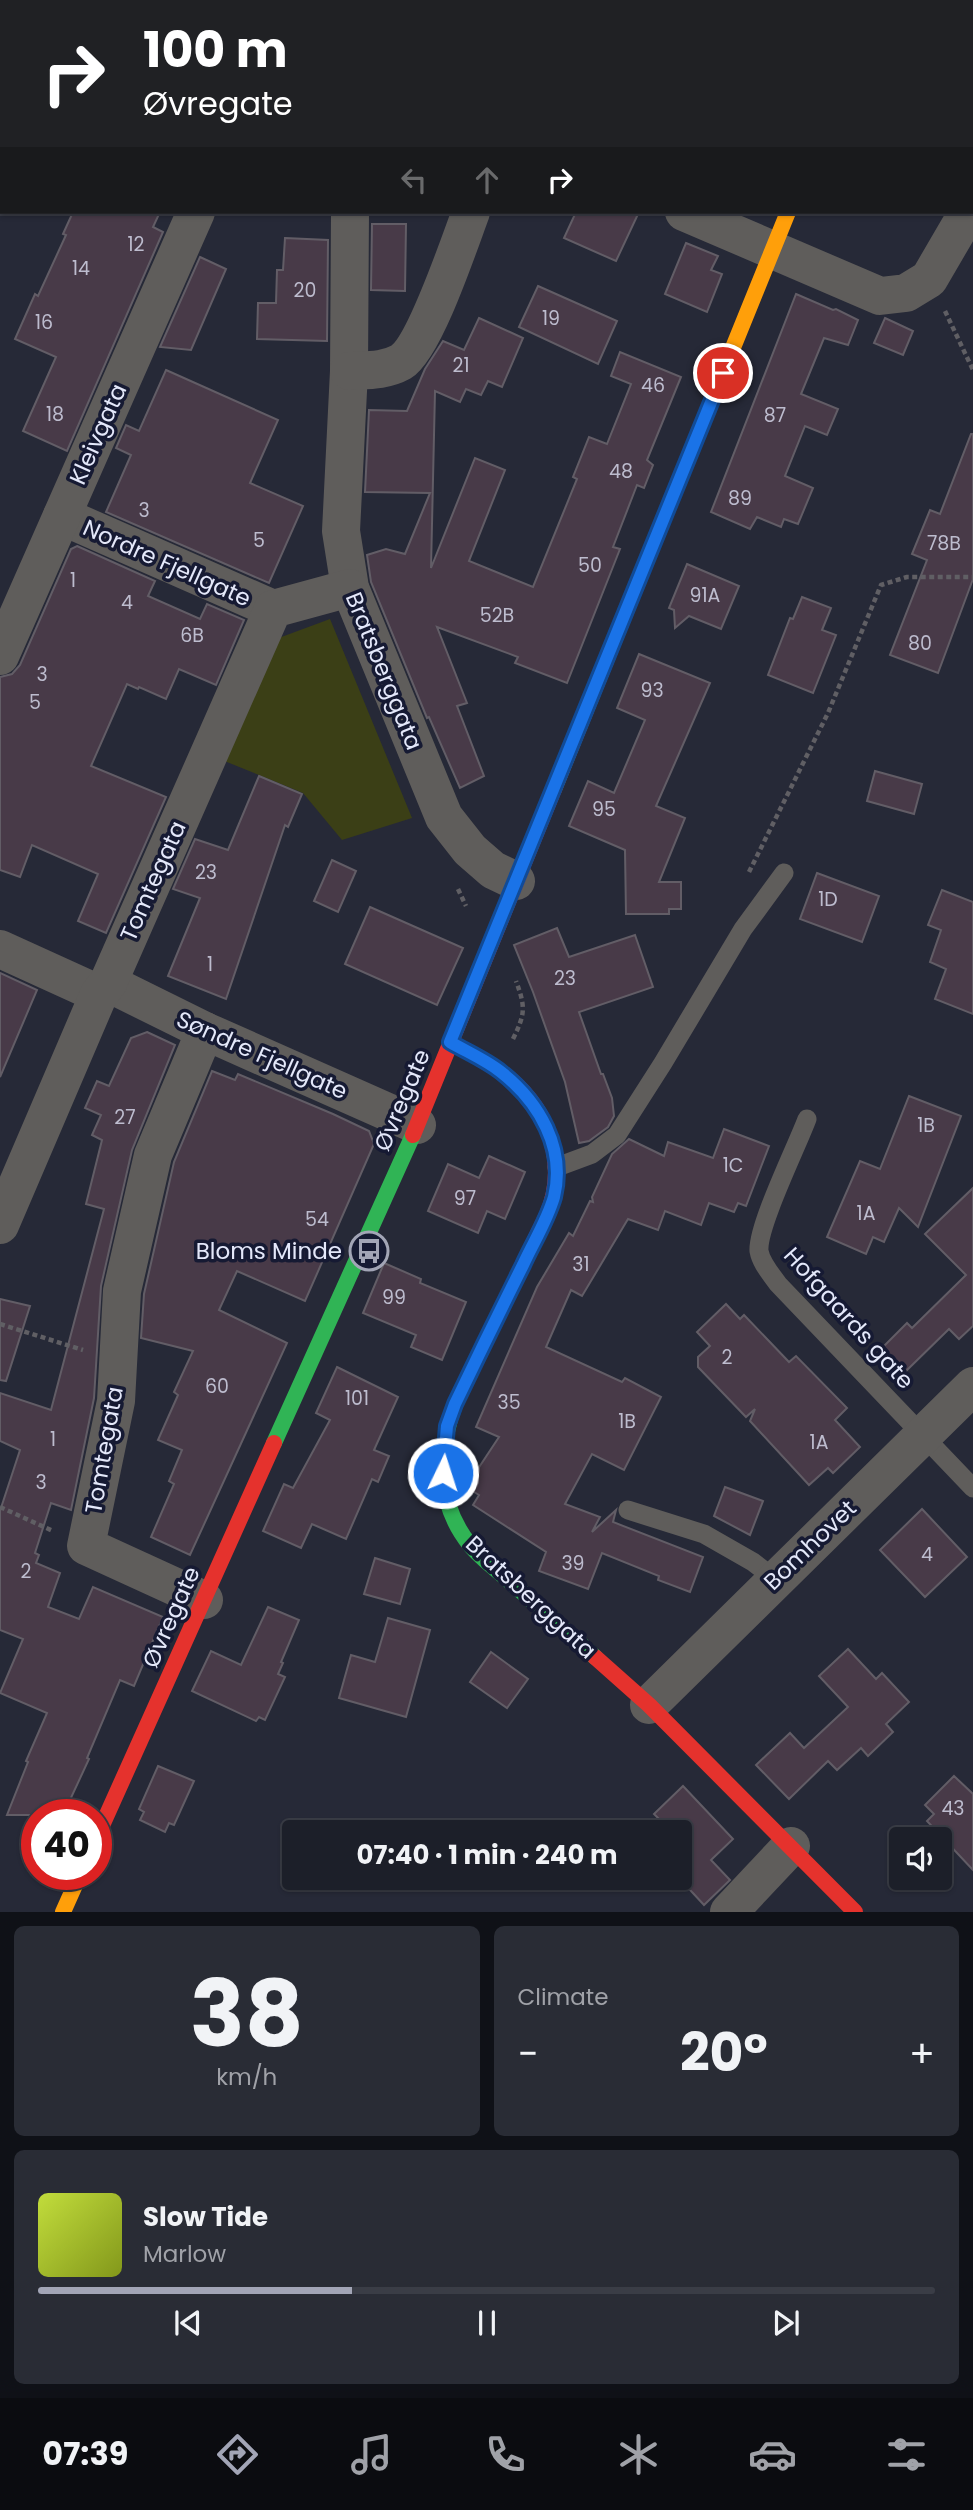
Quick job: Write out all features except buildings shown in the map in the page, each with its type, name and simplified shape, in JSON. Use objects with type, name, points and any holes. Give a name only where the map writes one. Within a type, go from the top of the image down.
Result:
[{"type":"street","name":"Kleivgata","points":[[0,656],[195,214]]},
{"type":"street","name":"Bratsberggata","points":[[350,214],[349,371],[341,531],[350,588],[444,817],[470,850],[493,870],[516,881]]},
{"type":"street","points":[[349,371],[383,369],[404,360],[436,305],[470,214]]},
{"type":"street","points":[[689,214],[880,296],[906,293],[929,279],[967,214]]},
{"type":"street","name":"Øvregate","points":[[112,1804],[417,1125],[787,214]]},
{"type":"street","name":"Nordre Fjellgate","points":[[62,516],[273,609]]},
{"type":"street","points":[[273,609],[350,588]]},
{"type":"street","name":"Tomtegata","points":[[0,1225],[273,609]]},
{"type":"street","name":"Søndre Fjellgate","points":[[0,949],[205,1031],[417,1125]]},
{"type":"street","name":"Tomtegata","points":[[86,1546],[116,1401],[122,1292],[153,1155],[205,1031]]},
{"type":"street","name":"Bratsberggata","points":[[450,1042],[499,1070],[518,1087],[547,1127],[557,1167],[553,1199],[545,1219],[455,1404],[447,1426],[443,1451],[445,1495],[450,1514],[471,1546],[649,1705],[855,1912]]},
{"type":"street","name":"Bomhovet","points":[[649,1705],[973,1386]]},
{"type":"street","points":[[86,1546],[204,1600]]},
{"type":"street","points":[[729,1912],[791,1846]]},
{"type":"street","points":[[63,1912],[73,1890]]},
{"type":"lane","points":[[557,1167],[592,1154],[617,1135],[743,929],[784,873]]},
{"type":"lane","name":"Hofgaards gate","points":[[807,1119],[763,1228],[759,1251],[763,1262],[778,1284],[973,1488]]},
{"type":"lane","points":[[628,1510],[704,1534],[753,1562],[775,1579]]},
{"type":"path","points":[[929,279],[973,370]]},
{"type":"path","points":[[748,874],[828,713],[881,585],[907,577],[973,577]]},
{"type":"path","points":[[0,1324],[117,1361]]},
{"type":"path","points":[[0,1507],[86,1546]]},
{"type":"green space","points":[[330,619],[412,818],[342,840],[303,793],[222,760],[276,639]]},
{"type":"traffic: fast","points":[[274,1443],[413,1135]]},
{"type":"traffic: fast","points":[[456,1402],[445,1439],[443,1476],[451,1512],[459,1529],[480,1556],[595,1657]]},
{"type":"traffic: slow","points":[[554,789],[787,214]]},
{"type":"traffic: slow","points":[[63,1912],[73,1890]]},
{"type":"traffic: jam","points":[[413,1135],[554,789]]},
{"type":"traffic: jam","points":[[450,1042],[496,1068],[510,1079],[536,1108],[551,1141],[556,1178],[547,1215],[456,1402]]},
{"type":"traffic: jam","points":[[112,1803],[274,1443]]},
{"type":"traffic: jam","points":[[595,1657],[649,1705],[855,1912]]},
{"type":"place","name":"Bloms Minde","points":[[369,1251]]},
{"type":"route","points":[[443,1473],[447,1426],[455,1404],[545,1219],[553,1199],[557,1167],[547,1127],[518,1087],[499,1070],[450,1042],[723,373]]}]
